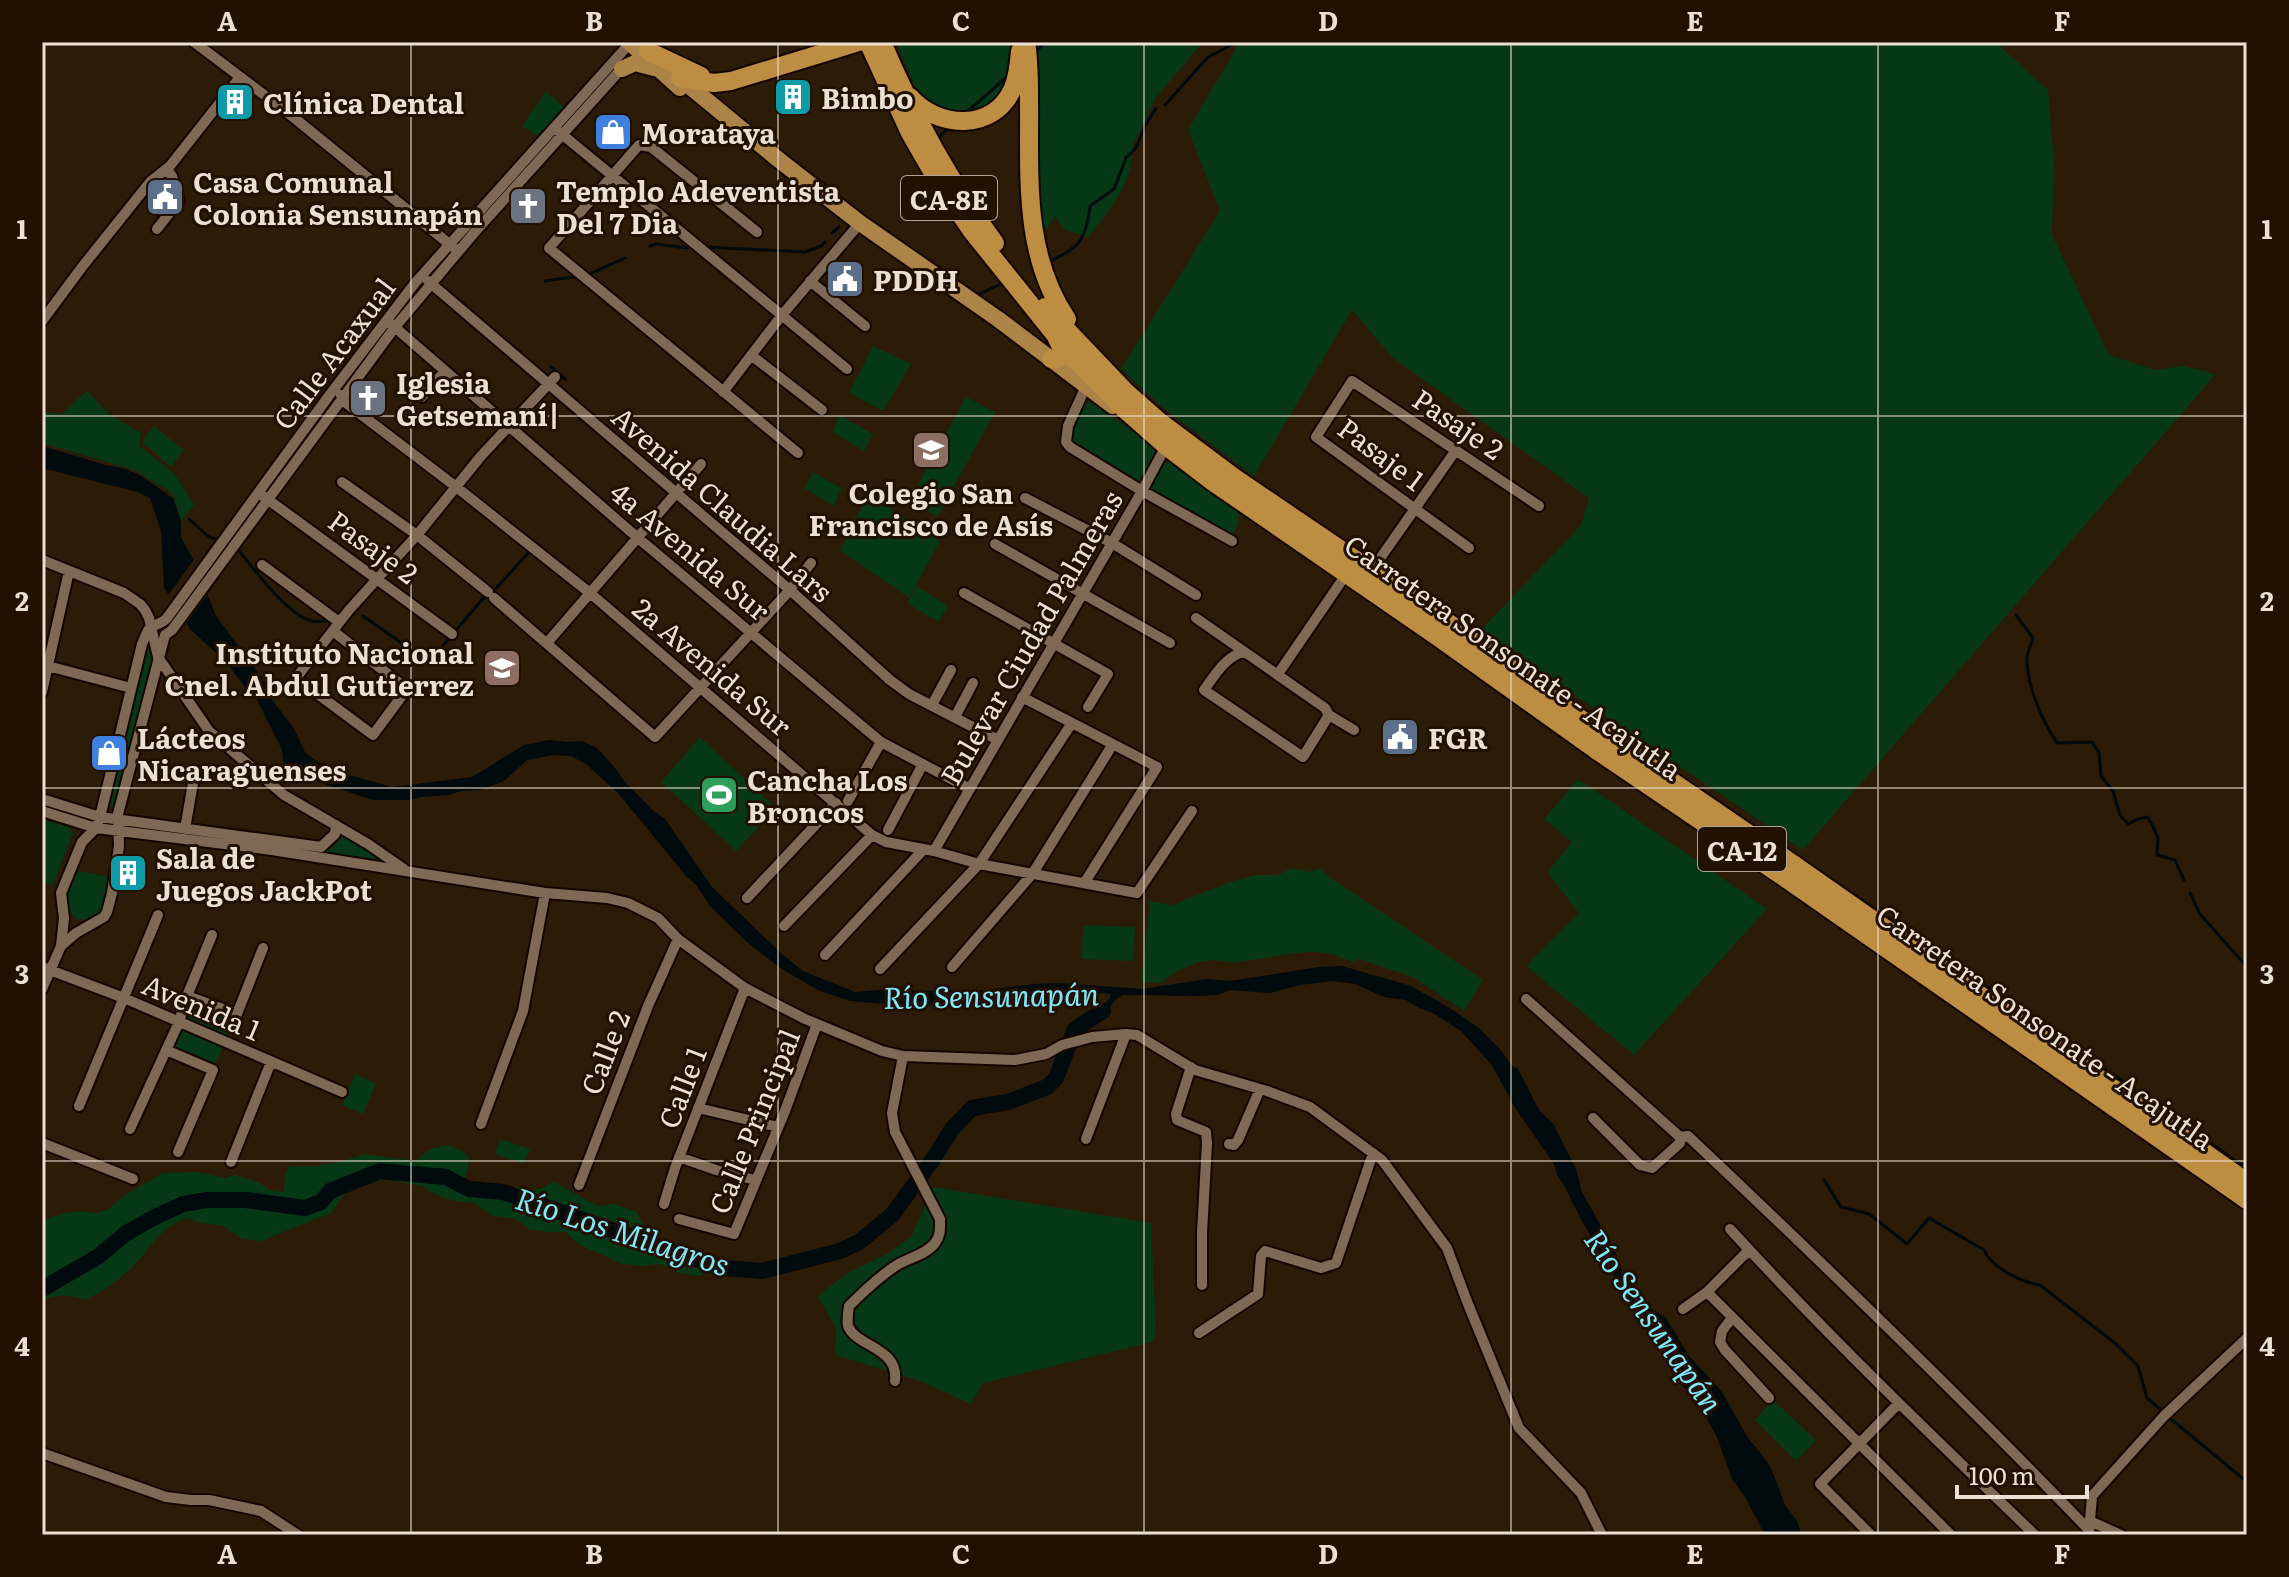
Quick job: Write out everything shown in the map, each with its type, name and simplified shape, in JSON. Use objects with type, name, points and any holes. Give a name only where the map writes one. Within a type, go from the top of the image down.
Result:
[{"type":"highway","name":"Carretera Sonsonate - Acajutla","points":[[868,42],[910,133],[937,180],[980,243],[1076,361],[1166,446],[1246,495]]},
{"type":"highway","points":[[885,49],[916,104],[936,117],[961,122],[989,115],[1005,100],[1014,86],[1019,63],[1018,42]]},
{"type":"highway","points":[[1026,42],[1033,232],[1043,271],[1057,303],[1079,334],[1151,414]]},
{"type":"highway","points":[[680,78],[714,83],[750,76],[854,44]]},
{"type":"highway","points":[[635,47],[714,83]]},
{"type":"highway","name":"Carretera Sonsonate - Acajutla","points":[[885,49],[947,171],[1003,254],[1048,310],[1126,392],[1246,495],[1347,573],[1596,750],[2247,1200]]},
{"type":"highway","points":[[1051,359],[1061,356],[1062,349],[1056,337]]},
{"type":"highway","name":"CA-12","points":[[1246,495],[1372,570],[2247,1182]]},
{"type":"main road","points":[[635,47],[638,63],[661,71]]},
{"type":"main road","points":[[635,47],[701,107],[800,187],[1051,359],[1166,446]]},
{"type":"main road","points":[[635,47],[680,78],[858,226],[1040,360],[1085,386]]},
{"type":"street","points":[[194,42],[330,146],[458,252]]},
{"type":"street","name":"Calle Acaxual","points":[[158,657],[168,632],[336,386],[391,323],[449,244],[559,131],[635,47]]},
{"type":"street","points":[[42,321],[150,182],[167,170],[240,77]]},
{"type":"street","points":[[559,131],[847,369]]},
{"type":"street","name":"Calle Acaxual","points":[[426,279],[458,252],[559,131]]},
{"type":"street","points":[[757,232],[648,145],[639,145],[549,248],[798,453]]},
{"type":"street","points":[[157,229],[179,201],[172,176],[167,170]]},
{"type":"street","points":[[723,392],[782,315],[858,226]]},
{"type":"street","name":"Avenida Claudia Lars","points":[[426,279],[551,381],[890,680],[909,694],[998,740]]},
{"type":"street","points":[[810,281],[865,326]]},
{"type":"street","name":"Calle Acaxual","points":[[263,496],[342,400],[391,323]]},
{"type":"street","name":"4a Avenida Sur","points":[[391,323],[638,538],[881,742],[970,789]]},
{"type":"street","points":[[751,355],[822,410]]},
{"type":"street","points":[[422,397],[445,371]]},
{"type":"street","points":[[262,565],[336,627],[407,689],[373,735],[296,678],[336,627],[417,535],[455,486],[551,381]]},
{"type":"street","name":"Pasaje 2","points":[[1352,381],[1539,506]]},
{"type":"street","name":"Pasaje 1","points":[[1352,381],[1316,437],[1469,548]]},
{"type":"street","points":[[336,386],[342,400]]},
{"type":"street","points":[[1085,386],[1068,426],[1066,442],[1070,447],[1232,541]]},
{"type":"street","points":[[328,397],[342,400]]},
{"type":"street","name":"2a Avenida Sur","points":[[342,400],[590,593],[845,802],[872,835],[886,842],[979,864],[1137,893],[1192,811]]},
{"type":"street","name":"Bulevar Ciudad Palmeras","points":[[825,955],[929,850],[970,789],[1166,446]]},
{"type":"street","points":[[1372,570],[1456,450]]},
{"type":"street","points":[[547,643],[701,464]]},
{"type":"street","points":[[342,482],[417,535],[491,595],[655,737],[811,563]]},
{"type":"street","name":"Pasaje 2","points":[[263,496],[452,634]]},
{"type":"street","points":[[1025,498],[1112,543],[1196,595]]},
{"type":"street","points":[[995,544],[1170,643]]},
{"type":"street","points":[[61,946],[64,918],[61,893],[82,842],[98,823],[142,644],[150,628],[167,618],[220,555]]},
{"type":"street","points":[[42,560],[134,599],[145,610],[158,657],[209,731],[284,795],[407,871]]},
{"type":"street","points":[[42,692],[45,665],[69,571]]},
{"type":"street","points":[[1278,674],[1347,573]]},
{"type":"street","points":[[964,593],[1108,674],[1088,707]]},
{"type":"street","points":[[1196,618],[1354,730]]},
{"type":"street","points":[[1243,652],[1231,656],[1204,690],[1303,757],[1329,715]]},
{"type":"street","points":[[42,989],[46,968],[61,946],[104,917],[110,904],[119,846],[118,824],[158,657]]},
{"type":"street","points":[[45,665],[131,688]]},
{"type":"street","points":[[932,705],[951,670]]},
{"type":"street","points":[[955,717],[973,683]]},
{"type":"street","points":[[1022,697],[1157,767],[1085,882]]},
{"type":"street","points":[[880,969],[979,864],[1072,723]]},
{"type":"street","points":[[747,898],[845,802],[881,742]]},
{"type":"street","points":[[952,967],[1033,873],[1113,744]]},
{"type":"street","points":[[888,829],[923,764]]},
{"type":"street","points":[[185,829],[194,777]]},
{"type":"street","points":[[42,799],[98,823]]},
{"type":"street","points":[[42,811],[98,823],[185,829],[321,847]]},
{"type":"street","points":[[118,824],[545,893],[607,898],[628,903],[658,918],[678,939],[745,988],[817,1024],[882,1051],[903,1056],[1015,1060],[1046,1054],[1062,1045],[1092,1037],[1137,1035],[1191,1067],[1310,1107],[1382,1160],[1447,1248],[1519,1428],[1581,1493],[1602,1535]]},
{"type":"street","points":[[321,847],[335,834],[336,825]]},
{"type":"street","points":[[784,926],[872,835]]},
{"type":"street","points":[[321,847],[326,859]]},
{"type":"street","points":[[481,1124],[523,1011],[545,893]]},
{"type":"street","points":[[79,1106],[158,915]]},
{"type":"street","points":[[64,918],[76,925],[92,925]]},
{"type":"street","points":[[130,1129],[179,1022],[212,935]]},
{"type":"street","name":"Calle 2","points":[[579,1185],[648,1006],[678,939]]},
{"type":"street","points":[[187,996],[237,1014],[263,948]]},
{"type":"street","name":"Avenida 1","points":[[46,968],[124,998],[342,1092]]},
{"type":"street","name":"Calle 1","points":[[664,1204],[679,1157],[745,988]]},
{"type":"street","points":[[1526,999],[1680,1137],[1680,1143],[1652,1168],[1646,1168],[1593,1118]]},
{"type":"street","name":"Calle Principal","points":[[679,1219],[734,1234],[817,1024]]},
{"type":"street","points":[[1086,1139],[1126,1034]]},
{"type":"street","points":[[166,1050],[213,1070],[178,1152]]},
{"type":"street","points":[[895,1381],[896,1373],[889,1359],[855,1335],[848,1326],[849,1306],[889,1271],[930,1248],[937,1240],[940,1219],[892,1121],[903,1056]]},
{"type":"street","points":[[231,1162],[271,1062]]},
{"type":"street","points":[[1191,1067],[1176,1114],[1177,1120],[1206,1132],[1202,1285]]},
{"type":"street","points":[[1229,1144],[1234,1145],[1238,1140],[1260,1089]]},
{"type":"street","points":[[698,1108],[778,1127]]},
{"type":"street","points":[[1680,1137],[1688,1136],[1844,1283],[2088,1529],[2121,1535]]},
{"type":"street","points":[[42,1143],[133,1179]]},
{"type":"street","points":[[1199,1333],[1258,1294],[1261,1256],[1265,1251],[1321,1268],[1336,1263],[1373,1153]]},
{"type":"street","points":[[679,1157],[755,1180]]},
{"type":"street","points":[[1730,1229],[1898,1404],[2035,1535]]},
{"type":"street","points":[[1683,1309],[1707,1292],[1749,1250]]},
{"type":"street","points":[[1707,1292],[1951,1535]]},
{"type":"street","points":[[1732,1318],[1722,1331],[1720,1342],[1769,1398]]},
{"type":"street","points":[[2088,1529],[2092,1496],[2164,1416],[2247,1338]]},
{"type":"street","points":[[1871,1535],[1820,1484],[1898,1404]]},
{"type":"street","points":[[42,1453],[166,1497],[209,1500],[261,1511],[298,1535]]},
{"type":"green space","points":[[896,42],[1008,42],[1012,61],[1009,78],[1001,93],[973,111],[956,113],[939,109],[920,94]]},
{"type":"green space","points":[[1033,42],[1203,42],[1155,99],[1133,145],[1130,169],[1123,188],[1088,238],[1064,229],[1055,216],[1047,229],[1043,230],[1038,224]]},
{"type":"green space","points":[[1240,42],[1998,42],[2048,90],[2054,160],[2052,235],[2109,355],[2155,370],[2183,366],[2216,374],[1803,850],[1480,631],[1581,525],[1589,498],[1393,358],[1352,310],[1254,476],[1162,407],[1121,369],[1220,211],[1188,130]]},
{"type":"green space","points":[[546,91],[567,110],[542,138],[522,126]]},
{"type":"green space","points":[[873,346],[911,364],[883,411],[849,393]]},
{"type":"green space","points":[[87,391],[109,414],[141,433],[139,446],[174,473],[194,505],[181,521],[173,494],[135,470],[42,443],[42,412],[61,414]]},
{"type":"green space","points":[[966,397],[995,412],[937,517],[910,499]]},
{"type":"green space","points":[[1089,402],[1150,442],[1157,456],[1141,486],[1072,442],[1074,420]]},
{"type":"green space","points":[[839,415],[873,434],[864,451],[833,432]]},
{"type":"green space","points":[[154,426],[184,450],[171,467],[142,442]]},
{"type":"green space","points":[[1169,461],[1236,508],[1238,518],[1233,536],[1149,489]]},
{"type":"green space","points":[[813,472],[841,488],[834,506],[804,488]]},
{"type":"green space","points":[[868,494],[940,541],[909,598],[840,550]]},
{"type":"green space","points":[[917,586],[948,606],[938,622],[907,603]]},
{"type":"green space","points":[[149,642],[154,648],[119,804],[114,809],[108,802]]},
{"type":"green space","name":"Cancha Los Broncos","points":[[700,737],[776,808],[736,851],[661,782]]},
{"type":"green space","points":[[1578,779],[1767,909],[1634,1055],[1526,966],[1579,913],[1547,872],[1572,842],[1544,819]]},
{"type":"green space","points":[[42,819],[69,827],[73,833],[53,885],[42,880]]},
{"type":"green space","points":[[343,835],[384,858],[385,862],[329,858],[326,850],[333,848]]},
{"type":"green space","points":[[1292,868],[1311,872],[1320,868],[1483,980],[1464,1011],[1413,977],[1359,959],[1352,962],[1332,954],[1315,952],[1233,963],[1212,960],[1171,974],[1162,983],[1141,982],[1150,901],[1172,905],[1230,882],[1254,875],[1277,875]]},
{"type":"green space","points":[[74,870],[108,877],[103,908],[94,918],[77,919],[68,910],[67,889]]},
{"type":"green space","points":[[1083,925],[1135,927],[1133,961],[1082,959]]},
{"type":"green space","points":[[186,1000],[235,1020],[227,1043],[179,1022]]},
{"type":"green space","points":[[177,1027],[223,1046],[213,1070],[166,1050]]},
{"type":"green space","points":[[355,1074],[376,1084],[363,1114],[342,1105]]},
{"type":"green space","points":[[500,1139],[530,1149],[524,1164],[495,1154]]},
{"type":"green space","points":[[447,1145],[469,1157],[465,1178],[471,1184],[540,1189],[554,1182],[598,1206],[613,1204],[637,1212],[648,1234],[669,1245],[706,1257],[711,1272],[697,1276],[679,1273],[660,1264],[622,1264],[578,1244],[566,1232],[528,1229],[516,1219],[492,1216],[474,1203],[454,1201],[422,1186],[384,1179],[345,1194],[331,1213],[261,1241],[242,1239],[223,1226],[187,1218],[165,1230],[128,1272],[99,1293],[83,1300],[62,1296],[42,1300],[42,1225],[46,1219],[78,1211],[96,1213],[107,1210],[162,1173],[198,1172],[225,1178],[235,1175],[258,1182],[272,1191],[284,1192],[289,1166],[316,1166],[364,1154],[415,1161],[430,1149]]},
{"type":"green space","points":[[933,1187],[1151,1223],[1156,1331],[1153,1342],[983,1383],[971,1404],[920,1381],[835,1355],[836,1329],[818,1296],[849,1272],[887,1254],[911,1237]]},
{"type":"green space","points":[[1773,1400],[1816,1440],[1796,1461],[1755,1420]]},
{"type":"water","name":"Río Sensunapán","points":[[42,446],[126,469],[173,498],[181,521],[181,537],[216,616],[267,685],[270,697],[294,729],[305,752],[316,761],[349,775],[392,787],[472,777],[524,745],[549,740],[582,741],[597,748],[624,781],[665,819],[712,887],[783,955],[803,971],[855,992],[903,988],[916,991],[985,990],[1060,983],[1142,989],[1207,979],[1230,981],[1342,966],[1411,986],[1453,1010],[1480,1029],[1518,1069],[1539,1110],[1554,1125],[1576,1169],[1582,1192],[1615,1251],[1623,1274],[1642,1303],[1666,1318],[1689,1356],[1722,1392],[1748,1438],[1766,1460],[1802,1535],[1765,1535],[1732,1479],[1717,1437],[1697,1401],[1676,1379],[1658,1341],[1604,1261],[1554,1164],[1514,1106],[1492,1065],[1461,1031],[1433,1013],[1406,1000],[1384,997],[1355,984],[1332,981],[1269,993],[1230,990],[1218,995],[1201,996],[1122,995],[1101,1019],[1086,1022],[1111,994],[1037,991],[943,1005],[911,1006],[850,1001],[818,990],[750,945],[710,906],[697,886],[618,793],[586,764],[571,756],[553,755],[527,760],[504,781],[480,790],[411,800],[373,800],[287,769],[282,750],[256,698],[226,662],[190,629],[172,595],[164,588],[161,531],[150,498],[138,492],[42,468]]},
{"type":"pier","points":[[196,557],[210,591],[184,627],[166,598]]},
{"type":"waterway","points":[[1036,51],[1046,42]]},
{"type":"waterway","points":[[1165,105],[1208,57],[1237,42]]},
{"type":"waterway","points":[[967,112],[1009,75]]},
{"type":"waterway","points":[[1046,263],[1079,242],[1086,228],[1090,206],[1114,189],[1126,158],[1136,148],[1156,108]]},
{"type":"waterway","points":[[938,138],[950,127]]},
{"type":"waterway","points":[[832,233],[839,227]]},
{"type":"waterway","points":[[704,247],[805,252],[825,242]]},
{"type":"waterway","points":[[650,246],[687,248]]},
{"type":"waterway","points":[[587,275],[625,258]]},
{"type":"waterway","points":[[545,281],[573,277]]},
{"type":"waterway","points":[[975,296],[1001,284]]},
{"type":"waterway","points":[[551,367],[565,379]]},
{"type":"waterway","points":[[663,475],[681,476]]},
{"type":"waterway","points":[[189,519],[215,539]]},
{"type":"waterway","points":[[238,549],[292,610],[312,621],[332,620]]},
{"type":"waterway","points":[[493,592],[528,553]]},
{"type":"waterway","points":[[363,616],[429,662],[486,595]]},
{"type":"waterway","points":[[2016,615],[2033,638],[2027,657],[2029,679],[2041,713],[2057,743],[2092,742],[2099,753],[2101,776],[2113,791],[2120,815],[2128,824],[2148,817],[2158,837],[2157,855],[2175,860],[2184,880]]},
{"type":"waterway","points":[[1812,866],[2053,1032]]},
{"type":"waterway","points":[[2190,893],[2200,914],[2247,967]]},
{"type":"waterway","name":"Río Los Milagros","points":[[42,1289],[99,1256],[125,1234],[183,1204],[207,1200],[246,1200],[305,1208],[321,1202],[330,1191],[380,1171],[446,1177],[469,1189],[503,1192],[725,1268],[762,1271],[840,1251],[859,1242],[892,1215],[951,1130],[972,1108],[1008,1102],[1047,1087],[1056,1078],[1075,1029],[1103,1011]]},
{"type":"waterway","points":[[2063,1039],[2247,1169]]},
{"type":"waterway","points":[[1824,1180],[1841,1207],[1869,1214],[1907,1244],[1929,1218],[1984,1250],[1993,1263],[2008,1273],[2040,1285],[2116,1344],[2138,1366],[2147,1398],[2160,1409]]},
{"type":"waterway","points":[[2171,1419],[2247,1482]]},
{"type":"place","name":"Bimbo","points":[[793,97]]},
{"type":"place","name":"Clínica Dental","points":[[235,102]]},
{"type":"place","name":"Morataya","points":[[613,132]]},
{"type":"place","name":"Casa Comunal Colonia Sensunapán","points":[[165,197]]},
{"type":"place","name":"Templo Adeventista Del 7 Dia","points":[[528,206]]},
{"type":"place","name":"PDDH","points":[[845,279]]},
{"type":"place","name":"Iglesia Getsemaní|","points":[[368,398]]},
{"type":"place","name":"Colegio San Francisco de Asís","points":[[931,450]]},
{"type":"place","name":"Instituto Nacional Cnel. Abdul Gutierrez","points":[[502,668]]},
{"type":"place","name":"FGR","points":[[1400,737]]},
{"type":"place","name":"Lácteos Nicaraguenses","points":[[109,753]]},
{"type":"place","name":"Cancha Los Broncos","points":[[719,795]]},
{"type":"place","name":"Sala de Juegos JackPot","points":[[128,873]]}]
